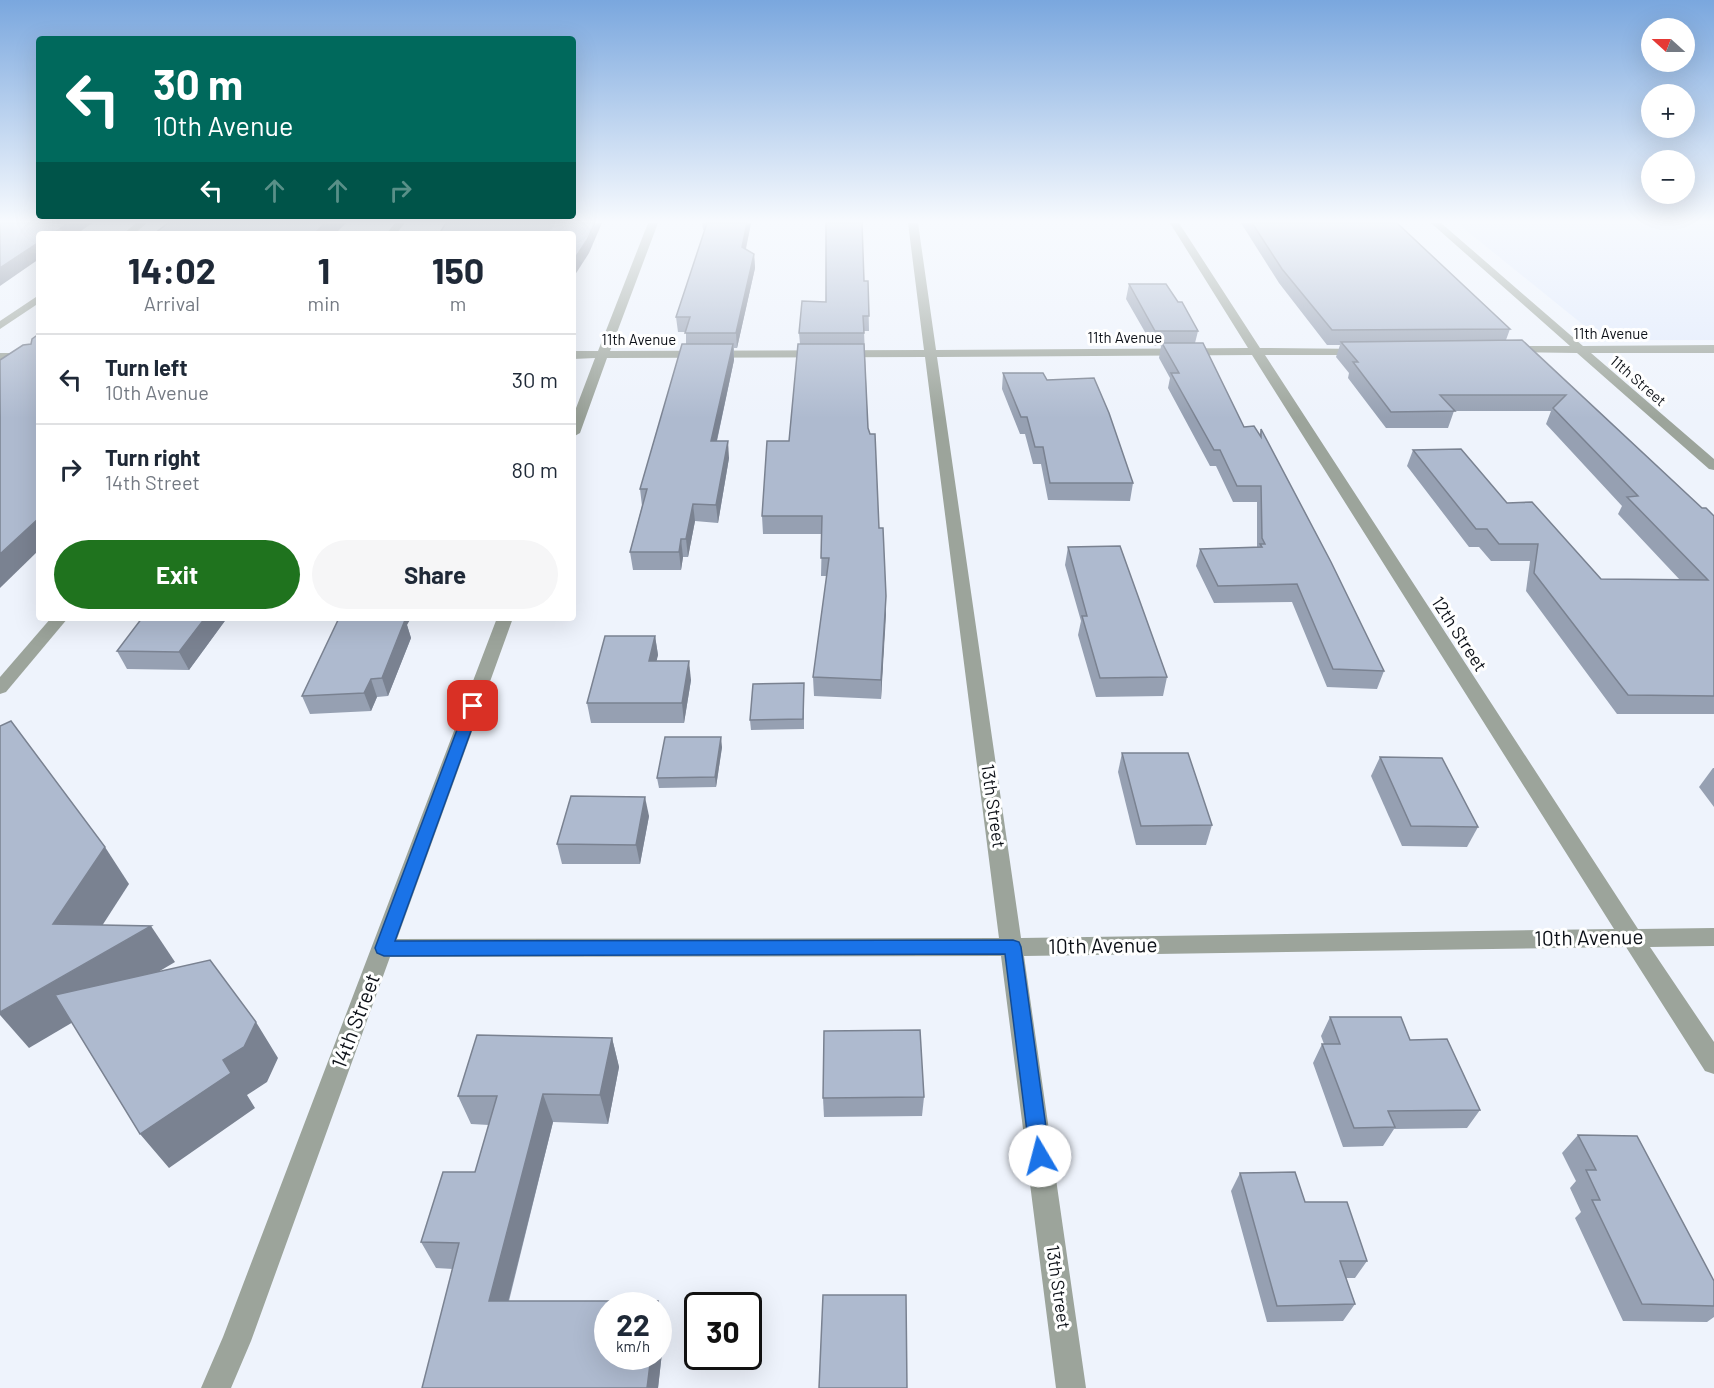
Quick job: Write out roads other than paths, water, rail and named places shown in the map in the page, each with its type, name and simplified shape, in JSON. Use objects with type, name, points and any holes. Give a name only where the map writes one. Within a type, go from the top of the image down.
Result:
[{"type":"street","points":[[576,425],[628,288]]},
{"type":"street","name":"13th Street","points":[[922,288],[1071,1388]]},
{"type":"street","name":"12th Street","points":[[1215,288],[1714,1063]]},
{"type":"street","name":"11th Street","points":[[1508,288],[1714,466]]},
{"type":"street","points":[[0,326],[36,300]]},
{"type":"street","name":"11th Avenue","points":[[1493,350],[1714,349]]},
{"type":"street","name":"11th Avenue","points":[[576,356],[1374,351]]},
{"type":"street","points":[[0,357],[36,357]]},
{"type":"street","points":[[0,688],[57,621]]},
{"type":"street","name":"14th Street","points":[[216,1388],[384,948],[504,621]]},
{"type":"street","name":"10th Avenue","points":[[384,948],[1013,947],[1714,937]]}]
